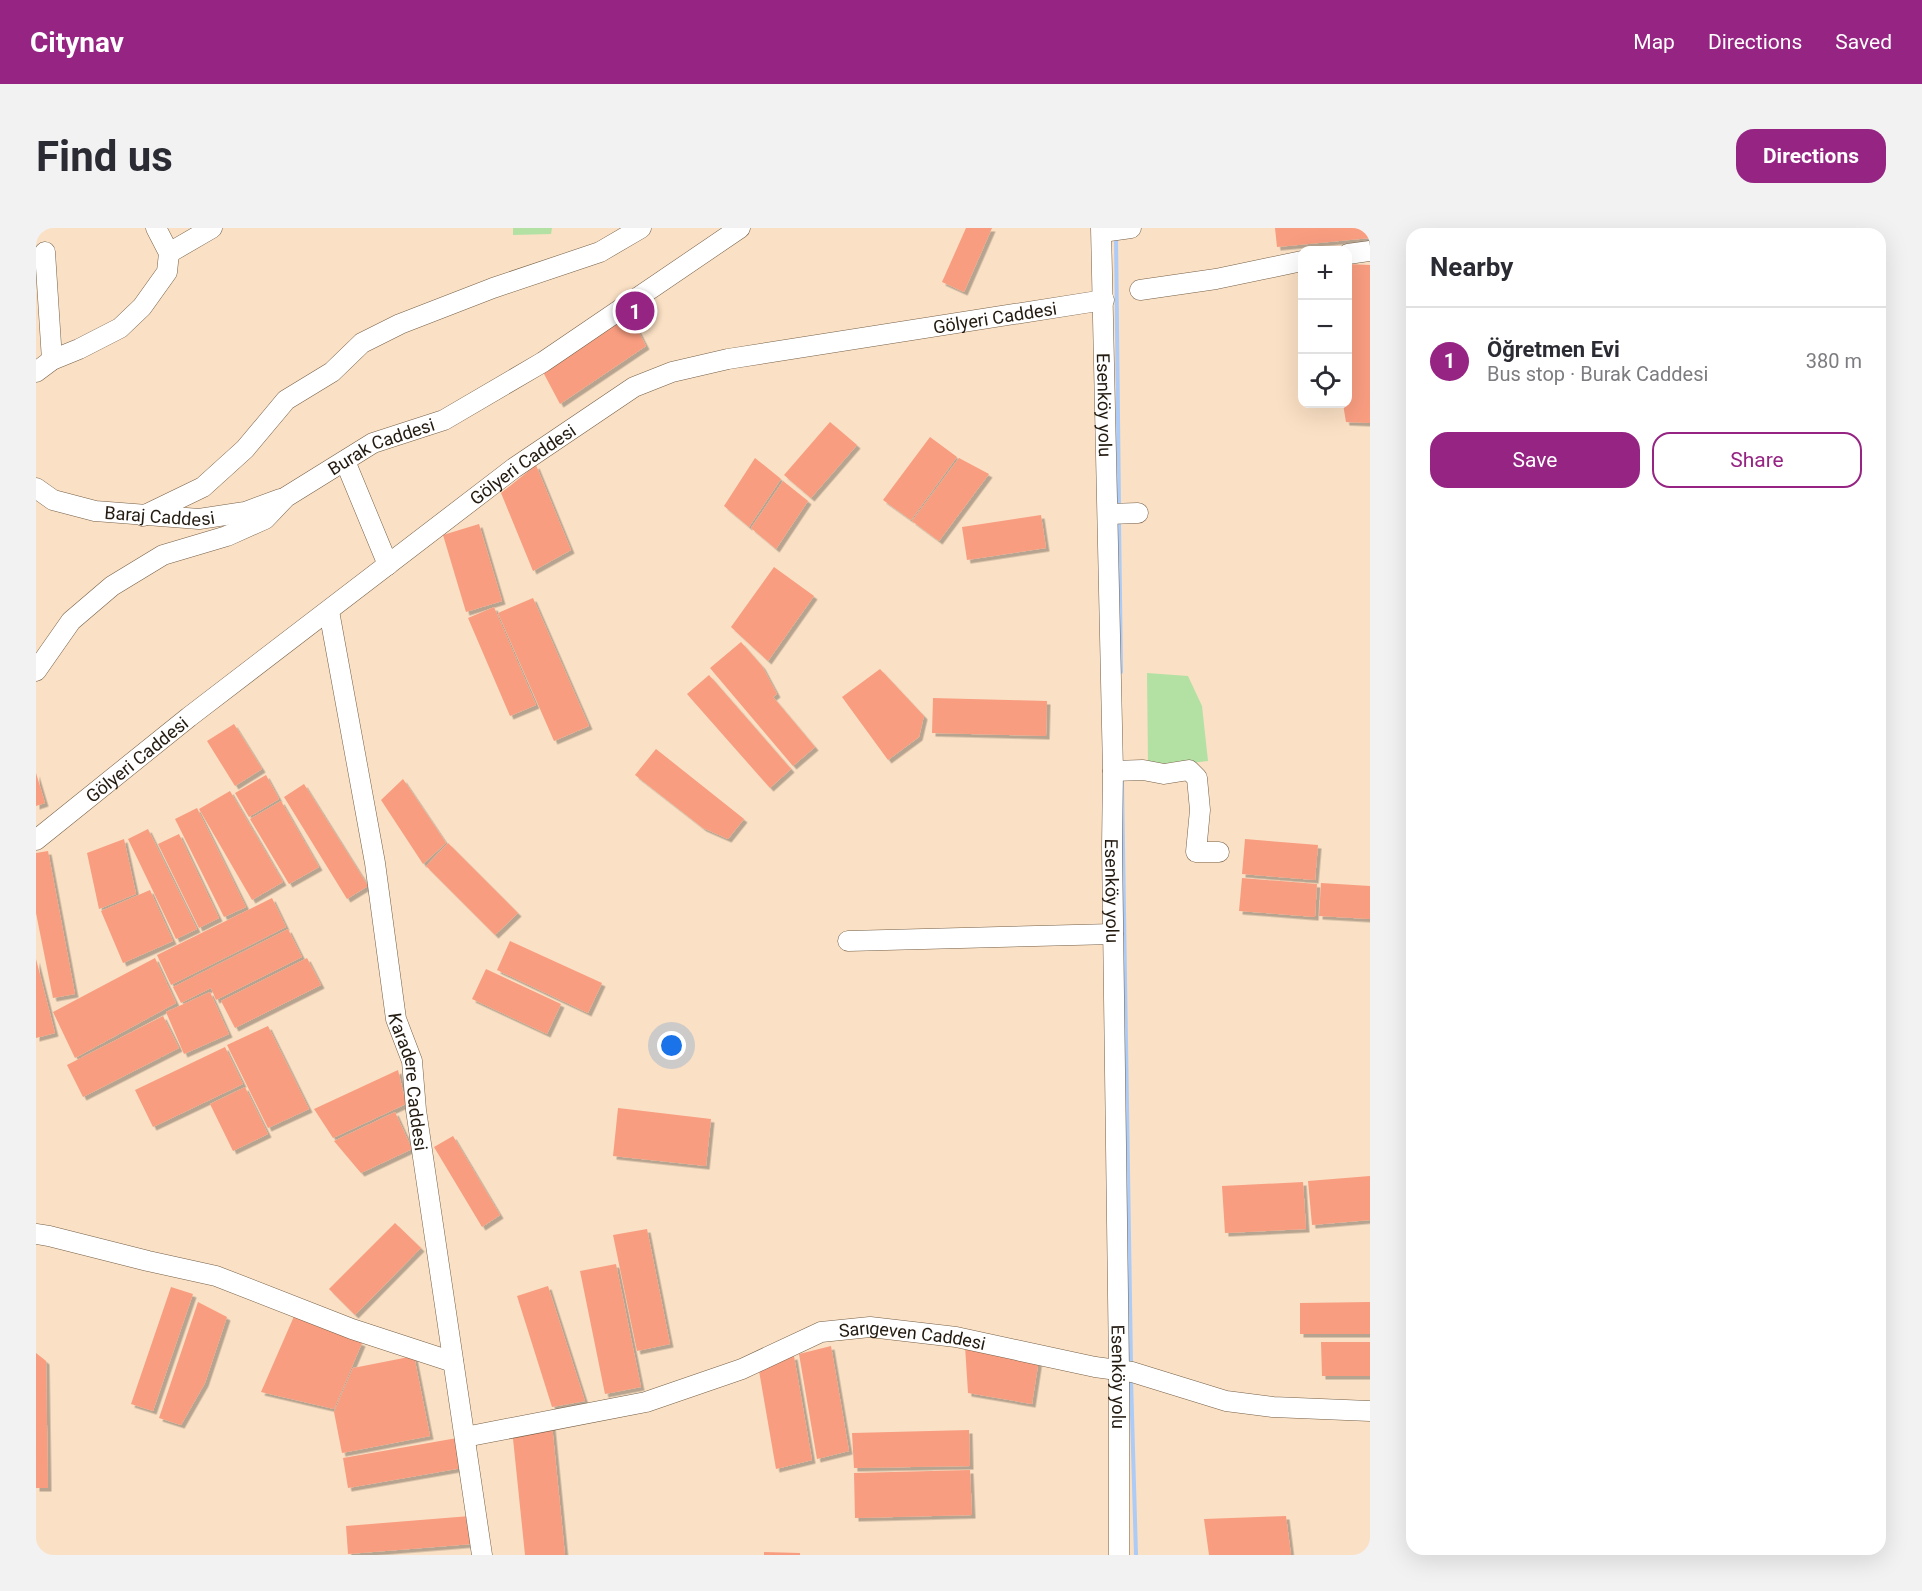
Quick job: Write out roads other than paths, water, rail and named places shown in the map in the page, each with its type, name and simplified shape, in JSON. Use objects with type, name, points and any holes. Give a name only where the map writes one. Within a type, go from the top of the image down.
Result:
[{"type":"street","points":[[45,252],[44,366],[120,328],[142,307],[167,272],[169,253],[156,228]]},
{"type":"street","points":[[169,253],[212,228]]},
{"type":"street","points":[[142,516],[203,487],[245,449],[286,400],[332,372],[362,343],[400,324],[493,288],[600,252],[641,228]]},
{"type":"street","name":"Burak Caddesi","points":[[36,671],[72,621],[112,586],[162,555],[227,536],[265,519],[286,497],[373,443],[444,420],[533,368],[740,228]]},
{"type":"street","name":"Esenköy yolu","points":[[1113,230],[1104,300],[1121,514],[1119,771],[1113,934],[1125,1371],[1119,1555]]},
{"type":"street","points":[[1352,253],[1370,251]]},
{"type":"street","points":[[1140,290],[1216,279],[1298,262]]},
{"type":"street","name":"Gölyeri Caddesi","points":[[36,840],[189,717],[514,468],[634,387],[672,372],[728,359],[1104,300]]},
{"type":"street","points":[[345,461],[388,565]]},
{"type":"street","name":"Baraj Caddesi","points":[[36,488],[53,500],[94,511],[199,519],[245,512],[286,497]]},
{"type":"street","name":"Karadere Caddesi","points":[[329,611],[375,863],[396,1019],[412,1061],[416,1110],[482,1555]]},
{"type":"street","points":[[1119,771],[1143,770],[1164,774],[1189,770],[1197,778],[1200,810],[1196,852],[1219,852]]},
{"type":"street","points":[[848,941],[1113,934]]},
{"type":"street","points":[[36,1234],[148,1262],[216,1276],[352,1329],[453,1362]]},
{"type":"street","name":"Sarıgeven Caddesi","points":[[465,1437],[646,1402],[742,1369],[821,1332],[870,1327],[956,1337],[1125,1371],[1226,1401],[1272,1407],[1370,1411]]},
{"type":"waterway","points":[[1116,236],[1119,507]]},
{"type":"waterway","points":[[1119,521],[1121,672]]},
{"type":"waterway","points":[[1122,782],[1131,1365]]},
{"type":"waterway","points":[[1131,1379],[1136,1555]]},
{"type":"place","name":"Öğretmen Evi","points":[[635,311]]}]
